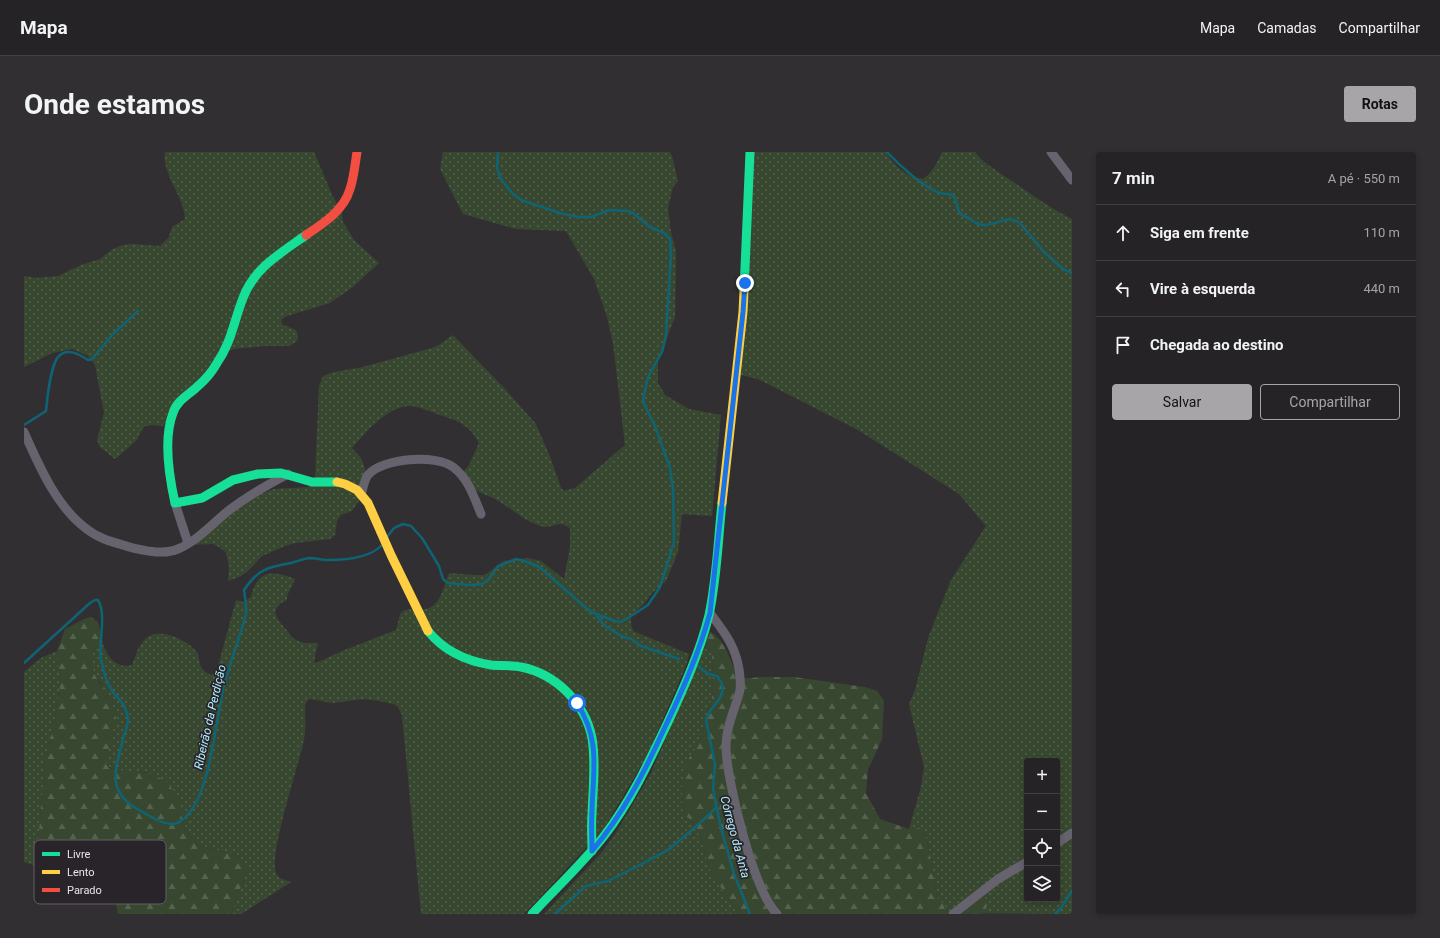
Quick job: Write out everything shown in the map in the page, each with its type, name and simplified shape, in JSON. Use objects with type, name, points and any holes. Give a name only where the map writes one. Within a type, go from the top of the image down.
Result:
[{"type":"street","points":[[188,543],[175,504],[171,486],[169,430],[172,413],[179,402],[204,380],[226,350],[234,330],[242,298],[251,280],[270,260],[323,222],[344,202],[352,181],[357,152]]},
{"type":"street","points":[[532,914],[592,851],[619,815],[642,777],[680,696],[701,645],[710,613],[743,312],[750,152]]},
{"type":"street","points":[[1051,152],[1072,180]]},
{"type":"street","points":[[24,432],[41,470],[55,494],[76,520],[88,530],[115,543],[156,552],[177,550],[245,499],[288,474]]},
{"type":"street","points":[[362,495],[365,480],[368,475],[380,467],[404,460],[440,461],[454,468],[464,479],[472,492],[481,514]]},
{"type":"street","points":[[175,504],[204,497],[226,483],[250,475],[264,473],[288,474],[316,483],[343,483],[349,485],[362,495],[369,504],[385,542],[425,626],[443,646],[459,656],[472,661],[488,665],[522,667],[544,674],[565,689],[577,703],[588,725],[593,746],[592,851]]},
{"type":"street","points":[[710,613],[732,645],[740,674],[740,689],[729,722],[726,748],[735,805],[758,880],[777,914]]},
{"type":"street","points":[[1060,841],[1072,833]]},
{"type":"street","points":[[953,914],[998,879],[1024,864]]},
{"type":"green space","points":[[165,152],[314,152],[333,197],[341,210],[343,222],[354,240],[379,263],[354,286],[330,303],[287,316],[282,319],[281,322],[283,325],[296,330],[298,336],[297,341],[289,346],[263,346],[234,349],[225,352],[163,426],[145,426],[137,440],[115,459],[100,447],[97,440],[104,413],[95,365],[88,356],[72,349],[52,353],[24,367],[24,276],[37,278],[58,276],[81,265],[100,259],[113,249],[120,246],[130,244],[160,246],[169,237],[172,227],[185,219],[184,210],[167,169]]},
{"type":"green space","points":[[443,152],[670,152],[672,156],[678,181],[673,187],[668,208],[671,232],[676,251],[675,317],[658,360],[658,383],[665,395],[689,409],[721,415],[712,516],[682,514],[678,552],[666,581],[651,594],[644,604],[631,616],[631,624],[633,631],[689,654],[686,666],[647,756],[603,830],[524,914],[421,914],[402,715],[398,707],[394,704],[364,699],[332,703],[310,699],[307,701],[305,706],[304,740],[276,848],[276,873],[278,877],[291,882],[241,914],[231,914],[245,877],[247,867],[239,856],[199,846],[185,831],[182,813],[149,773],[120,771],[109,767],[106,764],[108,748],[107,690],[97,678],[92,668],[91,657],[93,652],[103,644],[107,654],[117,664],[126,666],[132,665],[139,648],[147,638],[160,634],[168,635],[182,640],[194,649],[197,652],[200,665],[211,675],[217,670],[236,600],[243,602],[251,597],[257,582],[261,577],[267,574],[279,574],[295,579],[287,596],[287,600],[281,603],[276,609],[276,616],[290,635],[298,641],[304,643],[318,643],[314,661],[316,663],[396,630],[400,614],[403,611],[411,609],[426,609],[431,607],[439,599],[449,573],[485,575],[504,561],[529,558],[541,561],[564,579],[570,547],[570,528],[566,525],[558,524],[545,527],[535,524],[523,518],[495,499],[469,486],[461,475],[469,465],[479,443],[476,437],[460,423],[411,406],[402,407],[386,415],[370,428],[352,448],[361,458],[365,468],[366,479],[363,495],[352,511],[341,515],[337,521],[335,535],[330,539],[295,543],[285,546],[262,556],[247,572],[228,581],[229,567],[226,552],[214,544],[187,545],[252,497],[274,489],[309,487],[315,478],[319,386],[323,376],[334,372],[363,367],[432,348],[453,335],[536,424],[551,459],[561,488],[564,491],[575,488],[625,445],[613,343],[607,317],[594,279],[566,231],[516,229],[463,214],[440,169]]},
{"type":"green space","points":[[752,152],[886,152],[893,162],[906,173],[923,179],[932,170],[942,152],[975,152],[984,162],[1001,174],[1072,219],[1072,914],[951,913],[946,911],[943,904],[937,897],[928,843],[925,836],[918,828],[909,829],[921,787],[924,767],[909,704],[915,690],[928,638],[951,580],[986,526],[959,494],[858,430],[758,379],[737,374]]},
{"type":"green space","points":[[91,617],[98,622],[103,644],[93,651],[92,670],[99,682],[107,690],[115,711],[116,719],[106,764],[109,768],[149,773],[166,781],[178,796],[185,831],[199,846],[239,856],[247,867],[245,877],[231,914],[118,914],[116,904],[166,904],[166,840],[38,840],[45,759],[55,721],[60,683],[57,651],[65,629]]},
{"type":"green space","points":[[709,631],[720,640],[724,646],[739,679],[794,677],[865,687],[877,691],[884,701],[882,739],[868,770],[866,793],[880,819],[909,829],[921,829],[928,843],[937,897],[943,904],[946,911],[951,913],[974,896],[986,898],[986,908],[982,914],[737,914],[711,871],[695,825],[683,814],[682,788],[686,763],[699,742],[712,697],[712,655],[705,647]]},
{"type":"green space","points":[[705,647],[712,655],[712,697],[702,734],[685,772],[682,788],[683,814],[695,825],[711,871],[737,914],[544,914],[601,853],[614,836],[651,773]]},
{"type":"green space","points":[[57,651],[60,683],[55,721],[45,759],[38,840],[34,840],[34,865],[24,862],[24,672],[41,658]]},
{"type":"waterway","name":"Ribeirão da Perdição","points":[[387,537],[394,528],[403,524],[411,526],[422,538],[439,566],[443,579],[448,583],[470,585],[482,584],[488,580],[498,566],[516,559],[538,566],[591,612],[620,622],[648,605],[660,587],[674,542],[673,489],[670,468],[655,426],[643,400],[648,377],[662,352],[666,336],[671,254],[670,239],[664,233],[650,227],[633,213],[628,211],[609,210],[591,217],[578,217],[560,213],[521,200],[513,194],[501,179],[497,168],[498,152]]},
{"type":"waterway","points":[[887,152],[919,181],[940,193],[952,195],[955,198],[959,212],[975,222],[984,225],[1007,220],[1020,223],[1044,252],[1063,269],[1072,273]]},
{"type":"waterway","points":[[24,425],[46,411],[48,391],[52,374],[56,360],[59,356],[63,353],[70,352],[78,354],[88,360],[92,359],[113,334],[138,311]]},
{"type":"waterway","name":"Ribeirão da Perdição","points":[[24,663],[90,603],[98,600],[102,613],[101,660],[109,686],[124,706],[128,720],[117,764],[117,787],[125,800],[137,809],[169,824],[177,823],[188,814],[197,800],[204,782],[210,761],[224,686],[246,614],[244,590],[249,583],[259,573],[276,566],[309,558],[328,560],[357,557],[371,553],[382,545]]},
{"type":"waterway","name":"Córrego da Anta","points":[[597,616],[604,625],[621,636],[631,639],[641,646],[679,659]]},
{"type":"waterway","name":"Córrego da Anta","points":[[698,666],[708,674],[717,676],[723,689],[720,698],[710,711],[706,720],[715,764],[713,789],[721,828],[734,874],[750,914]]},
{"type":"waterway","points":[[555,914],[586,886],[608,881],[668,850],[716,808]]},
{"type":"waterway","name":"Córrego da Anta","points":[[1055,914],[1061,908],[1072,891]]},
{"type":"traffic: fast","points":[[744,291],[750,152]]},
{"type":"traffic: fast","points":[[306,235],[269,262],[254,278],[243,298],[226,348],[213,370],[195,389],[180,401],[175,408],[168,434],[169,470],[175,503],[202,498],[233,480],[258,474],[281,473],[312,482],[337,482]]},
{"type":"traffic: fast","points":[[532,914],[587,856],[614,823],[639,781],[668,722],[686,683],[709,615],[716,573],[722,503]]},
{"type":"traffic: fast","points":[[428,631],[441,644],[464,658],[491,665],[521,667],[546,676],[557,683],[576,702],[588,725],[593,747],[592,851]]},
{"type":"traffic: slow","points":[[722,503],[744,291]]},
{"type":"traffic: slow","points":[[337,482],[357,490],[368,503],[391,555],[428,631]]},
{"type":"traffic: jam","points":[[306,235],[326,221],[338,210],[347,197],[357,152]]},
{"type":"route","points":[[577,703],[588,725],[593,746],[592,851],[619,815],[642,777],[680,696],[701,645],[710,613],[745,283]]}]
